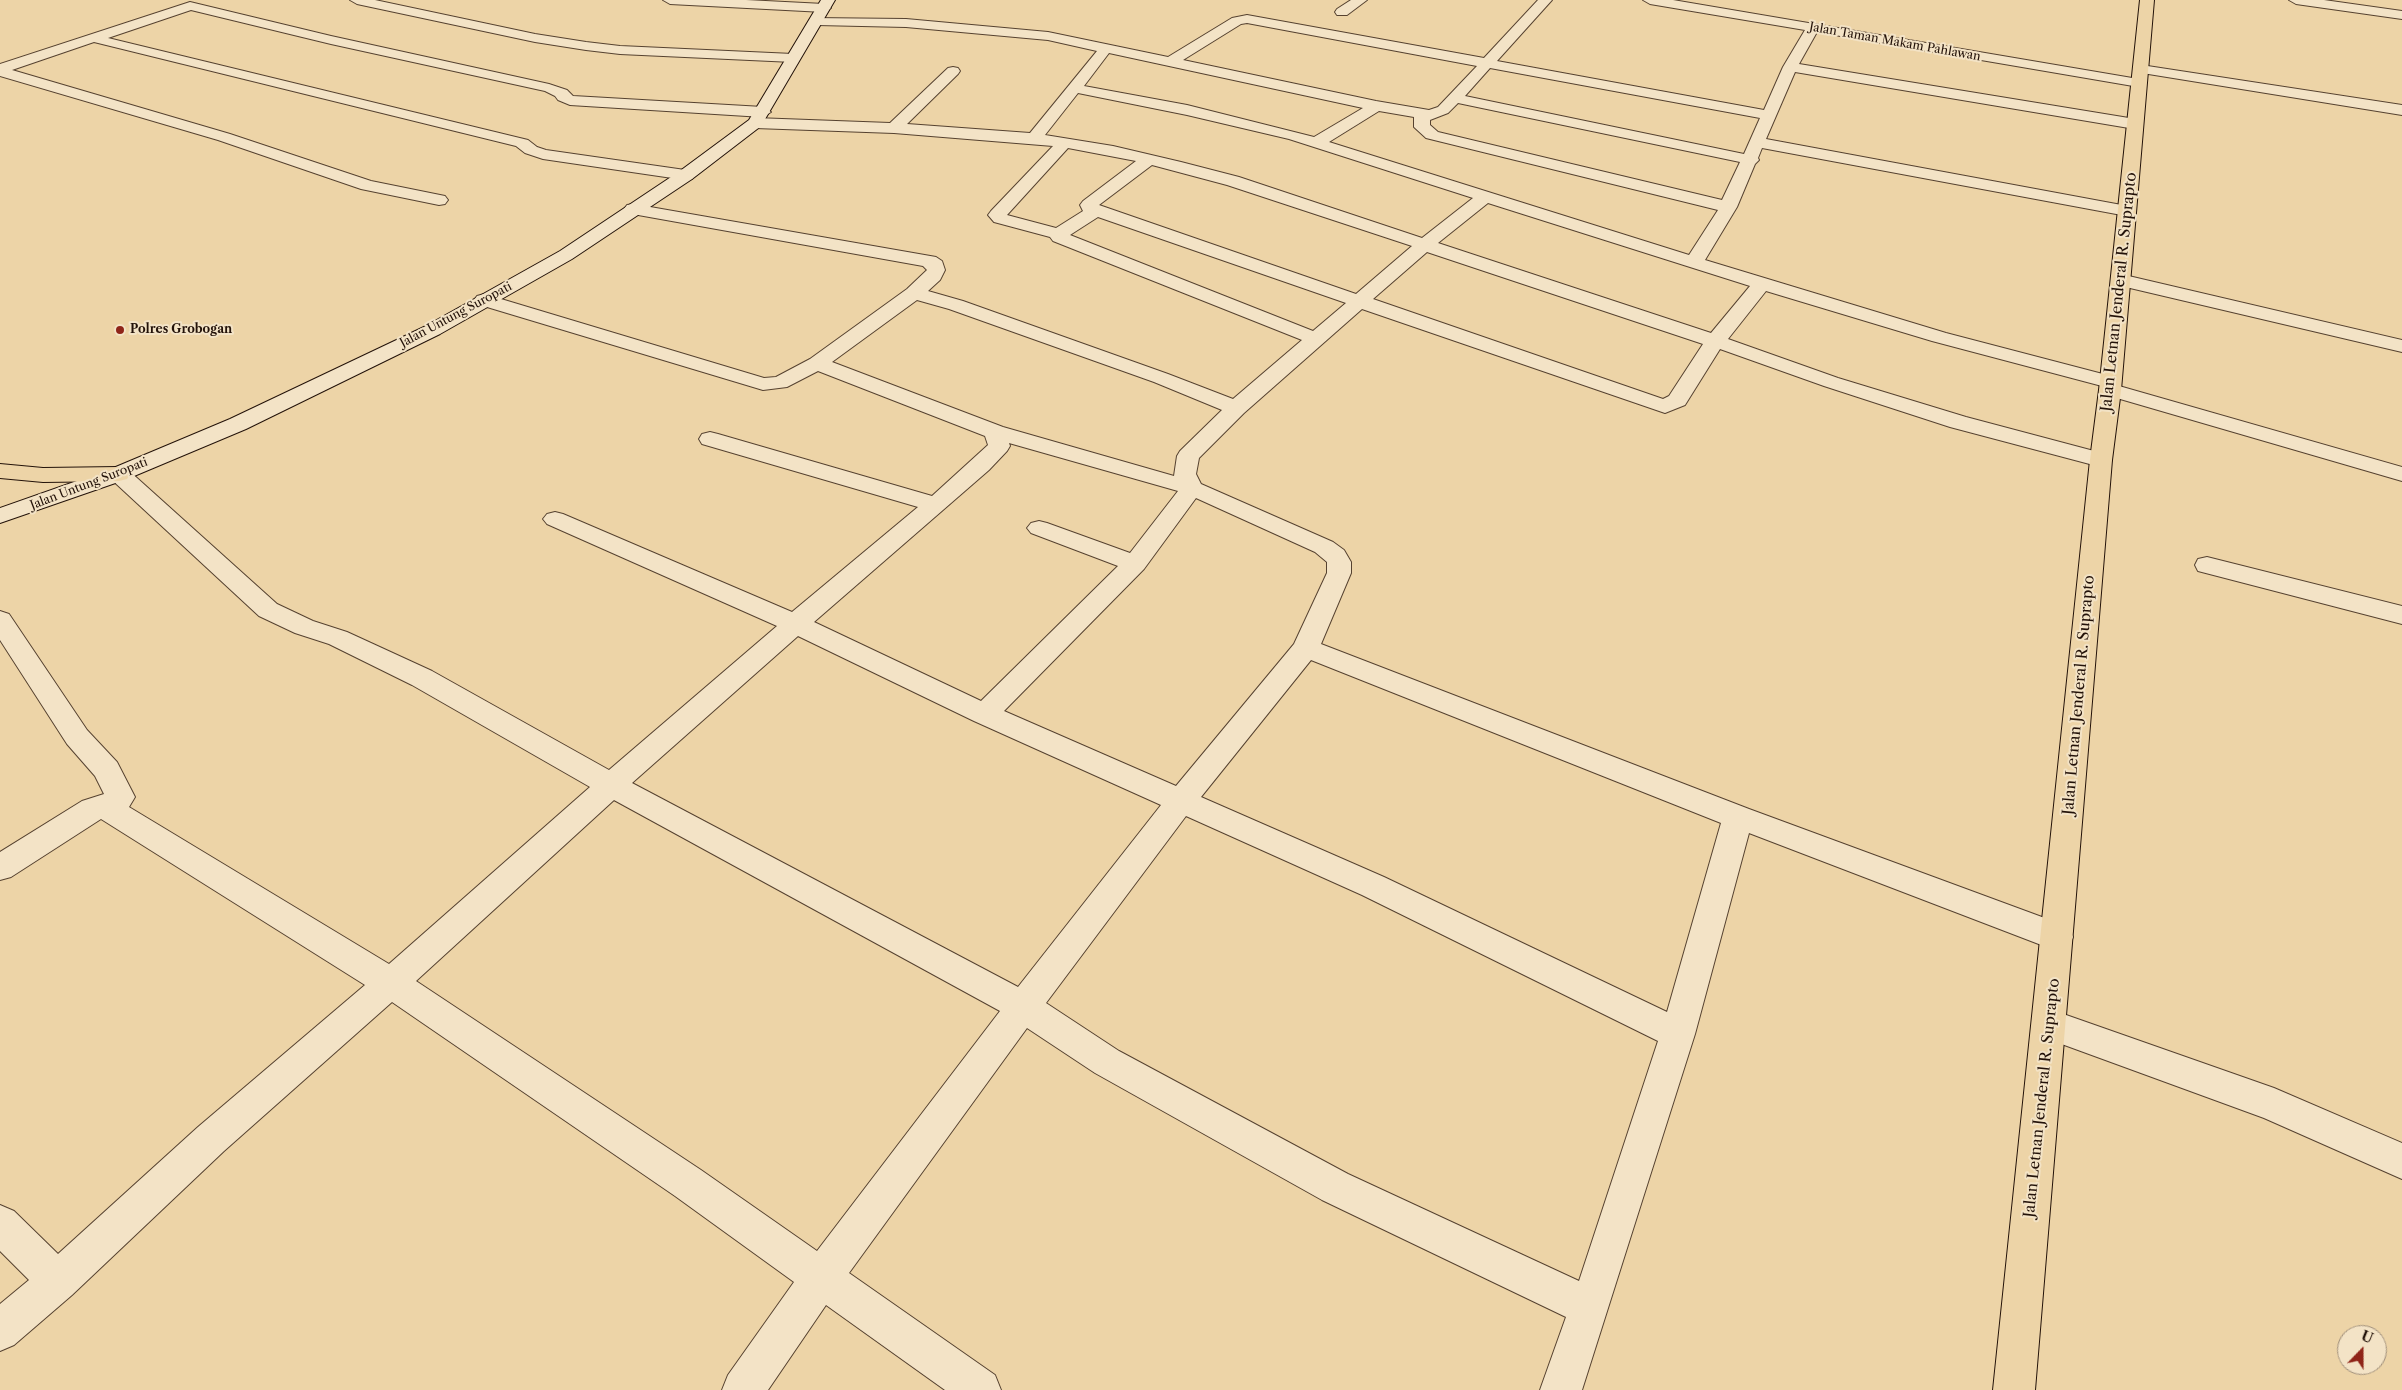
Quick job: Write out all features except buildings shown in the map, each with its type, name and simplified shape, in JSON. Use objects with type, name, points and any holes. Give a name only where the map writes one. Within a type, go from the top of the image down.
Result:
[{"type":"main road","name":"Jalan Letnan Jenderal R. Suprapto","points":[[2014,1390],[2101,460],[2110,386],[2147,0]]},
{"type":"main road","points":[[0,472],[124,480]]},
{"type":"street","points":[[0,70],[207,0]]},
{"type":"street","points":[[357,0],[535,38],[586,46],[620,50],[793,58]]},
{"type":"street","points":[[670,0],[823,10],[906,22],[1048,36],[1422,115],[1430,115],[1443,110],[1456,98],[1545,0]]},
{"type":"street","points":[[1342,12],[1360,0]]},
{"type":"street","name":"Jalan Taman Makam Pahlawan","points":[[1650,0],[1692,3],[1744,17],[2140,76],[2402,110]]},
{"type":"street","points":[[2296,0],[2402,15]]},
{"type":"street","points":[[190,6],[331,40],[549,88],[562,92],[562,97],[570,100],[759,117],[1034,138],[1065,142],[1149,159],[1233,181],[1715,341],[1831,382],[1958,422],[2101,460]]},
{"type":"street","points":[[1744,17],[1754,6]]},
{"type":"street","name":"Jalan Untung Suropati","points":[[0,516],[124,480],[433,330],[566,255],[686,175],[759,117],[823,10]]},
{"type":"street","points":[[1172,62],[1237,21],[1247,19],[1768,115]]},
{"type":"street","points":[[1694,262],[1728,207],[1751,160],[1768,115],[1790,67],[1813,28]]},
{"type":"street","points":[[93,38],[522,143],[531,150],[543,154],[686,175]]},
{"type":"street","points":[[1034,138],[1106,48]]},
{"type":"street","points":[[1790,67],[2135,124]]},
{"type":"street","points":[[0,70],[224,137],[367,185],[439,200]]},
{"type":"street","points":[[894,128],[953,71]]},
{"type":"street","points":[[1073,88],[1187,110],[1316,142],[1762,284],[2402,474]]},
{"type":"street","points":[[1456,98],[1751,160]]},
{"type":"street","points":[[1316,142],[1376,106]]},
{"type":"street","points":[[1422,115],[1422,128],[1432,135],[1728,207]]},
{"type":"street","points":[[1065,142],[997,212],[1000,218],[1060,234],[1096,210]]},
{"type":"street","points":[[1758,142],[2127,211]]},
{"type":"street","points":[[1149,159],[1090,205],[1090,208],[1662,406],[1672,404],[1677,400],[1715,341],[1762,284]]},
{"type":"street","points":[[1192,488],[1185,474],[1188,456],[1236,408],[1424,245],[1486,196]]},
{"type":"street","points":[[484,300],[763,384],[780,383],[818,363],[914,293],[933,276],[936,270],[935,265],[929,261],[633,209]]},
{"type":"street","points":[[1060,234],[1059,237],[1061,239],[1156,274],[1317,338]]},
{"type":"street","points":[[2120,280],[2402,346]]},
{"type":"street","points":[[914,293],[956,304],[1162,378],[1236,408]]},
{"type":"street","points":[[743,1390],[820,1279],[1023,1007],[1180,801],[1306,648],[1340,573],[1339,562],[1335,555],[1324,547],[1192,488],[995,432],[818,363]]},
{"type":"street","points":[[0,1331],[58,1281],[211,1139],[391,984],[611,785],[875,554],[936,505],[981,465],[999,446],[995,432]]},
{"type":"street","points":[[710,439],[936,505]]},
{"type":"street","points":[[124,480],[268,610],[304,627],[338,638],[422,678],[611,785],[1023,1007],[1108,1062],[1335,1187],[1590,1307]]},
{"type":"street","points":[[984,714],[1136,563],[1192,488]]},
{"type":"street","points":[[556,519],[796,624],[984,714],[1373,886],[1678,1034]]},
{"type":"street","points":[[1039,528],[1136,563]]},
{"type":"street","points":[[2207,565],[2402,615]]},
{"type":"street","points":[[0,620],[77,737],[107,770],[120,796],[107,808]]},
{"type":"street","points":[[1306,648],[1738,817],[2057,937]]},
{"type":"street","points":[[0,868],[93,809],[107,808],[391,984],[688,1183],[820,1279],[980,1390]]},
{"type":"street","points":[[1561,1390],[1590,1307],[1678,1034],[1738,817]]},
{"type":"street","points":[[2049,1024],[2274,1105],[2402,1161]]},
{"type":"street","points":[[0,1224],[58,1281]]},
{"type":"place","name":"Polres Grobogan","points":[[120,330]]}]
